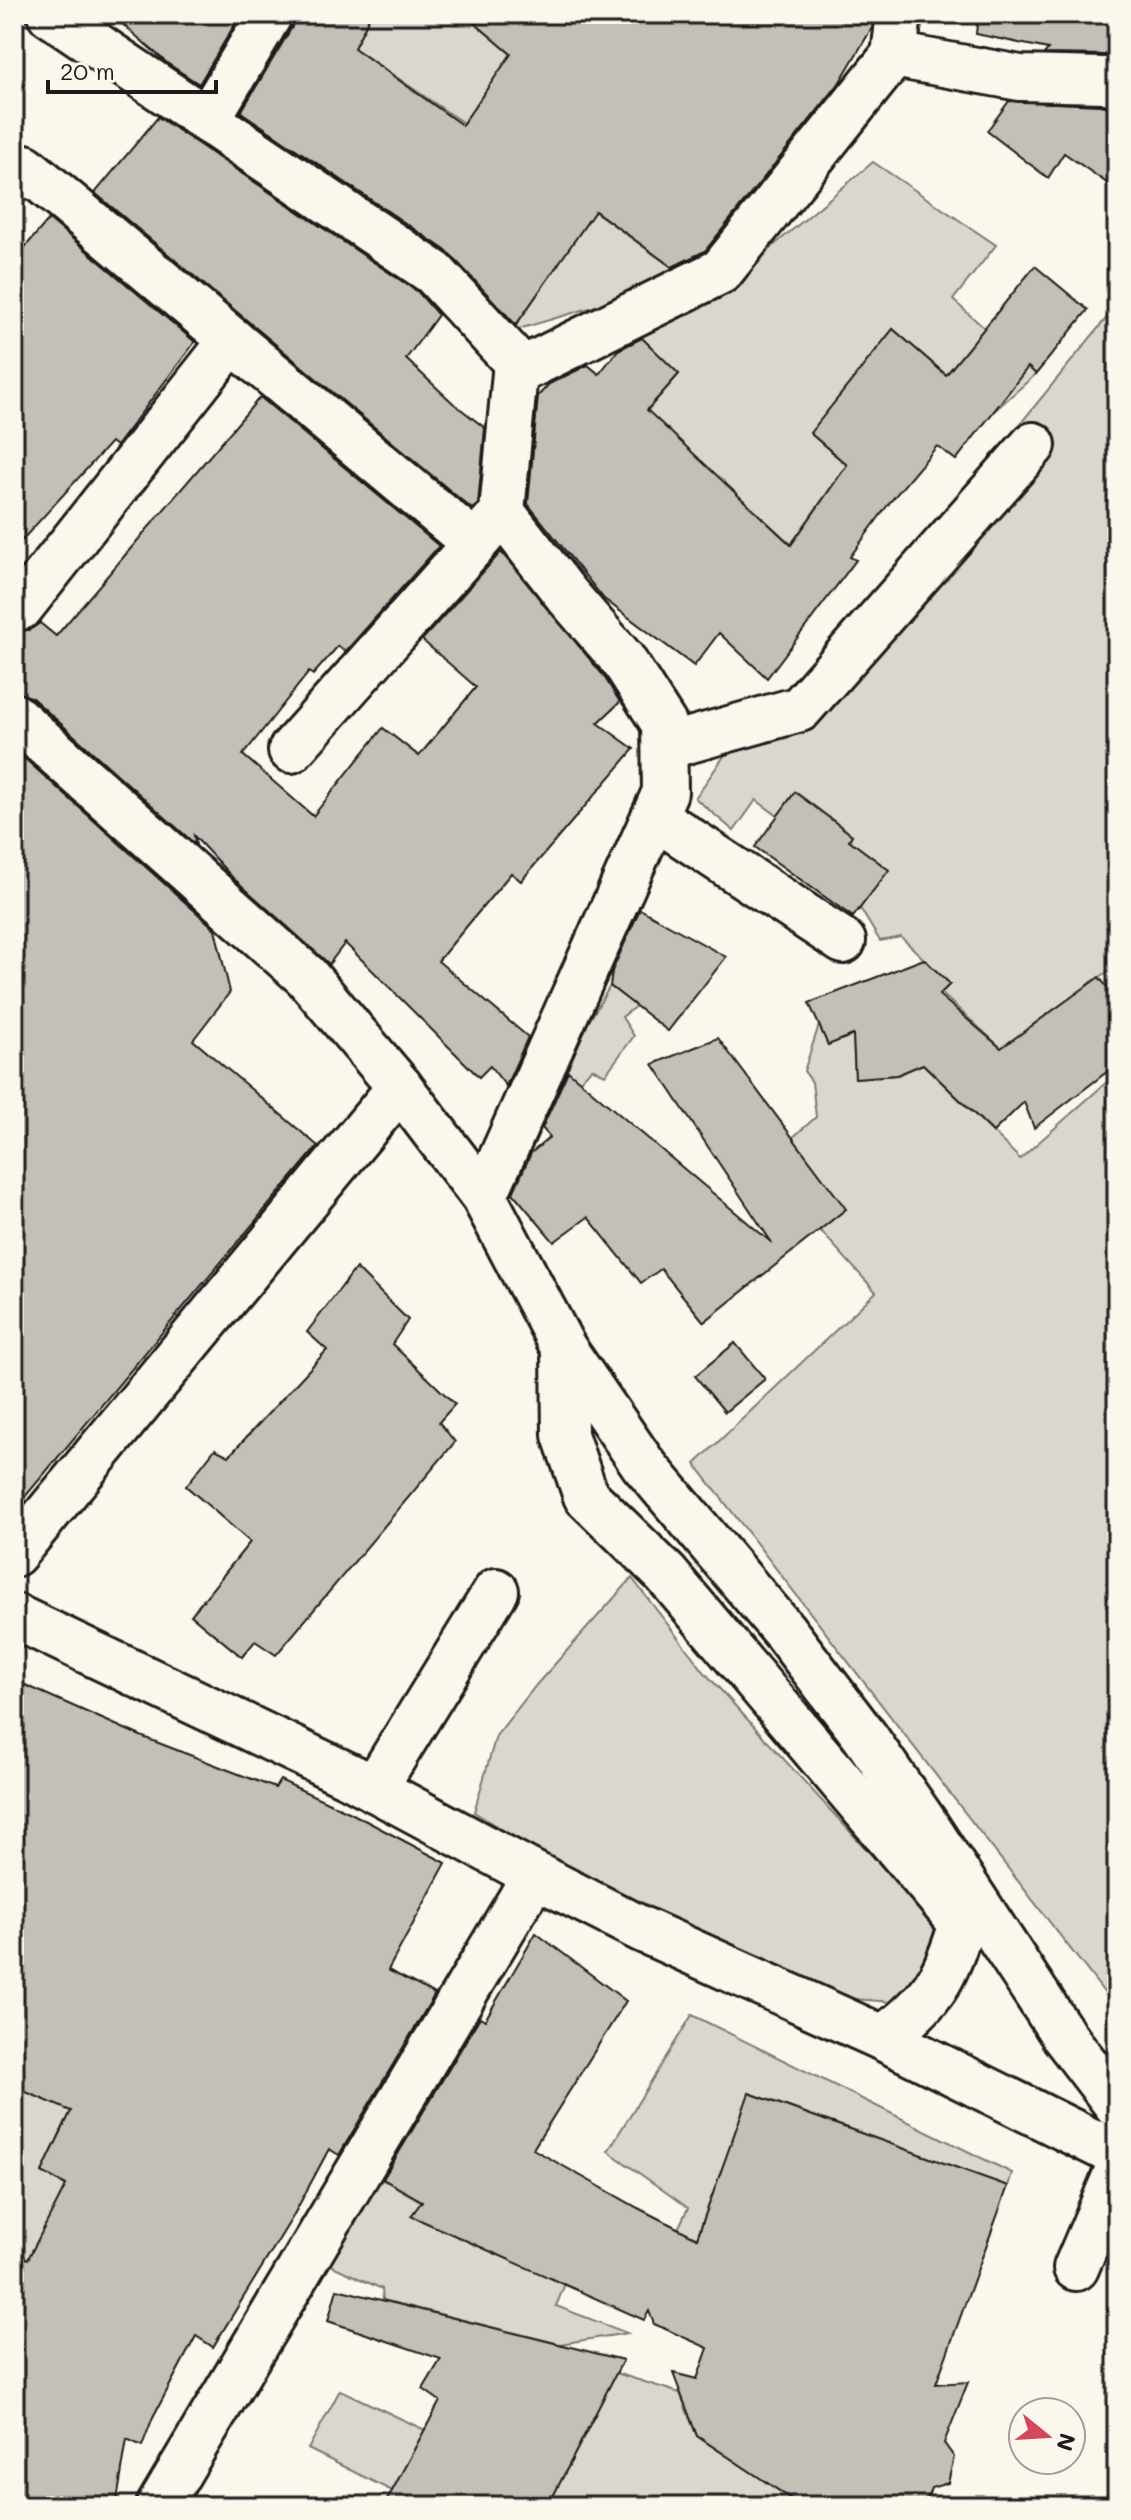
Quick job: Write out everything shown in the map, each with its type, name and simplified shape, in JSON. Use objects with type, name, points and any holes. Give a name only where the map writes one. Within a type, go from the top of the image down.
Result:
[{"type":"street","points":[[50,14],[434,273],[516,362],[488,528],[291,750]]},
{"type":"street","points":[[207,120],[270,14]]},
{"type":"street","points":[[515,373],[721,271],[897,34],[1020,78],[1116,82]]},
{"type":"street","points":[[14,180],[25,167],[232,340],[488,528],[566,594],[623,660],[664,724],[665,792],[484,1197]]},
{"type":"street","points":[[21,607],[232,340]]},
{"type":"street","points":[[665,747],[800,709],[1033,445]]},
{"type":"street","points":[[14,716],[306,976],[400,1087],[484,1197],[564,1349],[643,1464],[785,1632],[866,1738],[1064,2036],[1117,2105]]},
{"type":"street","points":[[655,817],[843,941]]},
{"type":"street","points":[[14,1554],[400,1087]]},
{"type":"street","points":[[564,1349],[565,1435],[586,1496],[666,1574],[962,1923],[1022,2004],[1064,2036]]},
{"type":"street","points":[[374,1789],[496,1591]]},
{"type":"street","points":[[14,1616],[374,1789],[668,1942],[883,2038],[1117,2154]]},
{"type":"street","points":[[159,2506],[535,1875]]},
{"type":"street","points":[[883,2038],[910,2018],[933,1993],[950,1961],[962,1923]]},
{"type":"street","points":[[1076,2268],[1117,2172]]},
{"type":"shaded area","points":[[371,14],[464,14],[511,54],[470,128],[688,279],[512,331],[558,265],[508,224],[469,127],[354,48]]},
{"type":"shaded area","points":[[873,162],[996,245],[953,300],[1036,374],[991,414],[893,329],[810,433],[847,465],[791,544],[646,412],[679,374],[633,330],[766,252]]},
{"type":"shaded area","points":[[1117,305],[1117,965],[1050,1013],[1009,1055],[941,993],[950,984],[901,937],[880,941],[860,908],[888,870],[849,840],[852,835],[795,792],[778,816],[756,800],[734,831],[695,798],[729,749],[814,677]]},
{"type":"shaded area","points":[[610,986],[636,1006],[622,1017],[634,1036],[605,1075],[592,1068],[540,1125],[582,1033]]},
{"type":"shaded area","points":[[819,1025],[828,1045],[853,1035],[855,1078],[897,1075],[923,1064],[1020,1159],[1117,1073],[1117,2009],[695,1464],[876,1292],[819,1229],[792,1138],[816,1117],[812,1082],[804,1071]]},
{"type":"shaded area","points":[[632,1578],[706,1674],[939,1929],[911,1984],[893,2002],[853,1999],[650,1909],[517,1839],[474,1812],[496,1736],[537,1684]]},
{"type":"shaded area","points":[[692,2015],[1012,2173],[1008,2186],[750,2093],[696,2240],[663,2260],[688,2208],[608,2151]]},
{"type":"shaded area","points":[[14,2087],[218,2092],[66,2121],[42,2172],[66,2185],[39,2239],[105,2274],[14,2258]]},
{"type":"shaded area","points":[[364,2173],[387,2182],[565,2284],[556,2306],[627,2333],[560,2344],[383,2300],[382,2289],[324,2262]]},
{"type":"shaded area","points":[[616,2373],[680,2393],[697,2436],[802,2506],[548,2506]]},
{"type":"shaded area","points":[[340,2390],[425,2430],[392,2491],[308,2449]]},
{"type":"building","points":[[111,14],[241,14],[199,84],[167,63]]},
{"type":"building","points":[[295,14],[371,14],[354,48],[462,125],[511,54],[464,14],[874,14],[872,28],[838,85],[705,251],[672,267],[595,211],[516,325],[448,252],[241,112],[292,27]]},
{"type":"building","points":[[978,14],[1117,14],[1117,58],[1044,54],[1048,49],[976,34]]},
{"type":"building","points":[[1009,101],[1117,108],[1117,190],[1064,153],[1048,178],[987,131]]},
{"type":"building","points":[[158,117],[418,292],[438,315],[406,359],[485,428],[478,504],[472,509],[95,193]]},
{"type":"building","points":[[49,219],[195,342],[116,446],[111,442],[14,549],[14,260]]},
{"type":"building","points":[[1035,266],[1088,310],[1036,374],[1028,367],[956,460],[937,446],[890,502],[850,557],[856,560],[767,678],[719,633],[694,666],[604,599],[528,504],[538,396],[549,384],[588,365],[599,374],[618,350],[642,338],[679,374],[647,410],[791,545],[847,465],[810,433],[893,329],[946,375]]},
{"type":"building","points":[[260,397],[439,546],[345,652],[338,646],[313,675],[309,672],[243,755],[313,816],[383,728],[419,756],[476,687],[422,640],[501,552],[603,675],[620,702],[598,723],[634,749],[521,881],[511,873],[438,961],[528,1037],[506,1086],[490,1066],[479,1077],[345,943],[329,964],[232,877],[194,836],[196,845],[31,697],[14,692],[14,630],[29,630],[40,623],[56,636]]},
{"type":"building","points":[[14,749],[215,929],[230,992],[193,1040],[318,1146],[14,1510]]},
{"type":"building","points":[[795,792],[852,835],[849,840],[889,870],[853,917],[755,847]]},
{"type":"building","points":[[640,909],[726,957],[668,1031],[610,986],[612,971]]},
{"type":"building","points":[[924,959],[950,984],[939,995],[1001,1048],[1099,977],[1117,999],[1117,1064],[1034,1128],[1024,1102],[993,1132],[923,1064],[897,1075],[855,1078],[853,1035],[828,1045],[809,1003]]},
{"type":"building","points":[[718,1038],[846,1209],[704,1322],[661,1269],[641,1283],[588,1217],[554,1242],[513,1193],[531,1153],[550,1137],[542,1128],[568,1071],[772,1243],[653,1064]]},
{"type":"building","points":[[356,1268],[408,1320],[392,1344],[455,1404],[439,1422],[455,1442],[276,1655],[255,1641],[242,1657],[191,1615],[250,1542],[186,1486],[215,1449],[229,1456],[327,1350],[307,1332]]},
{"type":"building","points":[[735,1343],[765,1379],[725,1412],[695,1376]]},
{"type":"building","points":[[14,1680],[143,1737],[275,1788],[280,1780],[446,1863],[388,1970],[435,1994],[339,2155],[329,2149],[292,2218],[213,2347],[196,2336],[153,2417],[142,2446],[127,2439],[117,2501],[40,2505],[14,2494],[14,2252],[28,2259],[66,2185],[42,2172],[71,2111],[14,2087]]},
{"type":"building","points":[[536,1933],[626,2001],[533,2149],[638,2208],[697,2238],[749,2093],[1008,2186],[936,2384],[968,2382],[944,2443],[954,2457],[948,2483],[931,2488],[925,2506],[802,2506],[697,2436],[673,2373],[697,2379],[708,2348],[654,2324],[649,2311],[644,2320],[411,2216],[422,2201],[383,2179],[480,2017],[485,2020]]},
{"type":"building","points":[[337,2289],[623,2360],[548,2506],[384,2506],[440,2401],[423,2389],[441,2359],[328,2321]]}]
